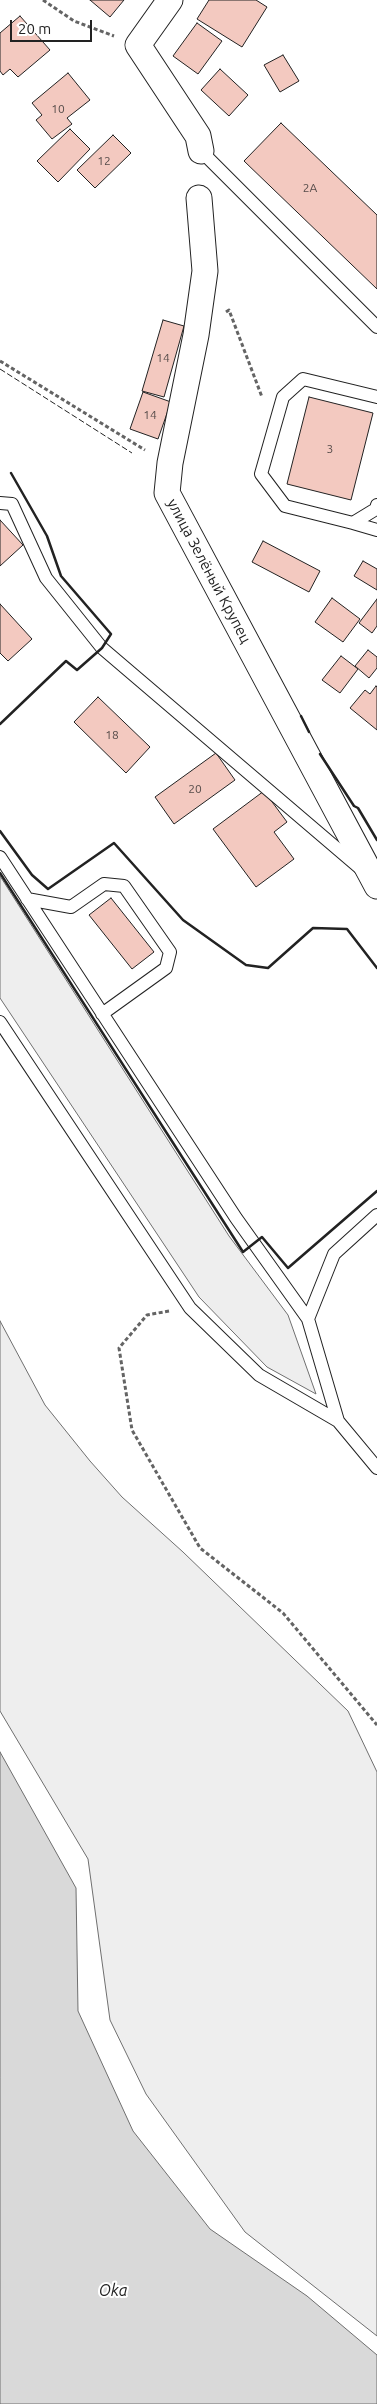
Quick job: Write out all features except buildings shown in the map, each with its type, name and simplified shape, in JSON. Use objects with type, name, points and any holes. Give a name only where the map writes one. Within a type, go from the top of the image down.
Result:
[{"type":"street","points":[[170,0],[138,45],[198,136],[201,152]]},
{"type":"street","name":"улица Зелёный Крупец","points":[[199,198],[205,271],[196,335],[170,463],[167,493],[374,882]]},
{"type":"lane","points":[[201,152],[377,327]]},
{"type":"lane","points":[[377,396],[304,379],[283,397],[261,474],[285,506],[377,530]]},
{"type":"lane","points":[[0,503],[12,504],[46,578],[102,648],[374,882]]},
{"type":"lane","points":[[353,523],[376,509],[377,505]]},
{"type":"lane","points":[[0,857],[236,1218],[308,1319],[338,1422]]},
{"type":"lane","points":[[26,899],[71,907],[104,884],[124,886],[170,952],[166,968],[102,1014]]},
{"type":"lane","points":[[0,1022],[190,1308],[259,1375],[338,1422],[377,1468]]},
{"type":"lane","points":[[308,1319],[334,1254],[377,1215]]},
{"type":"path","points":[[43,0],[74,21],[138,45]]},
{"type":"path","points":[[196,335],[229,310],[273,428]]},
{"type":"path","points":[[0,361],[132,444],[170,463]]},
{"type":"path","points":[[190,1308],[147,1314],[119,1348],[132,1430],[200,1548],[283,1613],[377,1725]]},
{"type":"shaded area","points":[[0,876],[229,1236],[288,1315],[316,1394],[267,1367],[199,1297],[0,998]]},
{"type":"shaded area","points":[[0,1321],[45,1405],[90,1461],[122,1497],[183,1552],[348,1711],[377,1772],[377,2336],[245,2232],[146,2094],[110,2020],[88,1859],[0,1711]]},
{"type":"water","name":"Oka","points":[[0,1752],[76,1888],[78,2011],[133,2131],[210,2229],[307,2296],[377,2355],[377,2404],[0,2404]]},
{"type":"fence","points":[[0,369],[132,453]]},
{"type":"wall","points":[[0,724],[66,661],[77,670],[102,648],[111,634],[61,576],[47,536],[11,473]]},
{"type":"wall","points":[[301,716],[309,732]]},
{"type":"wall","points":[[320,754],[354,806],[358,808],[377,840]]},
{"type":"wall","points":[[0,831],[32,875],[48,889],[114,843],[183,920],[246,965],[268,968],[313,928],[347,929],[377,968]]},
{"type":"wall","points":[[0,873],[243,1252],[262,1237],[288,1268],[377,1191]]}]
